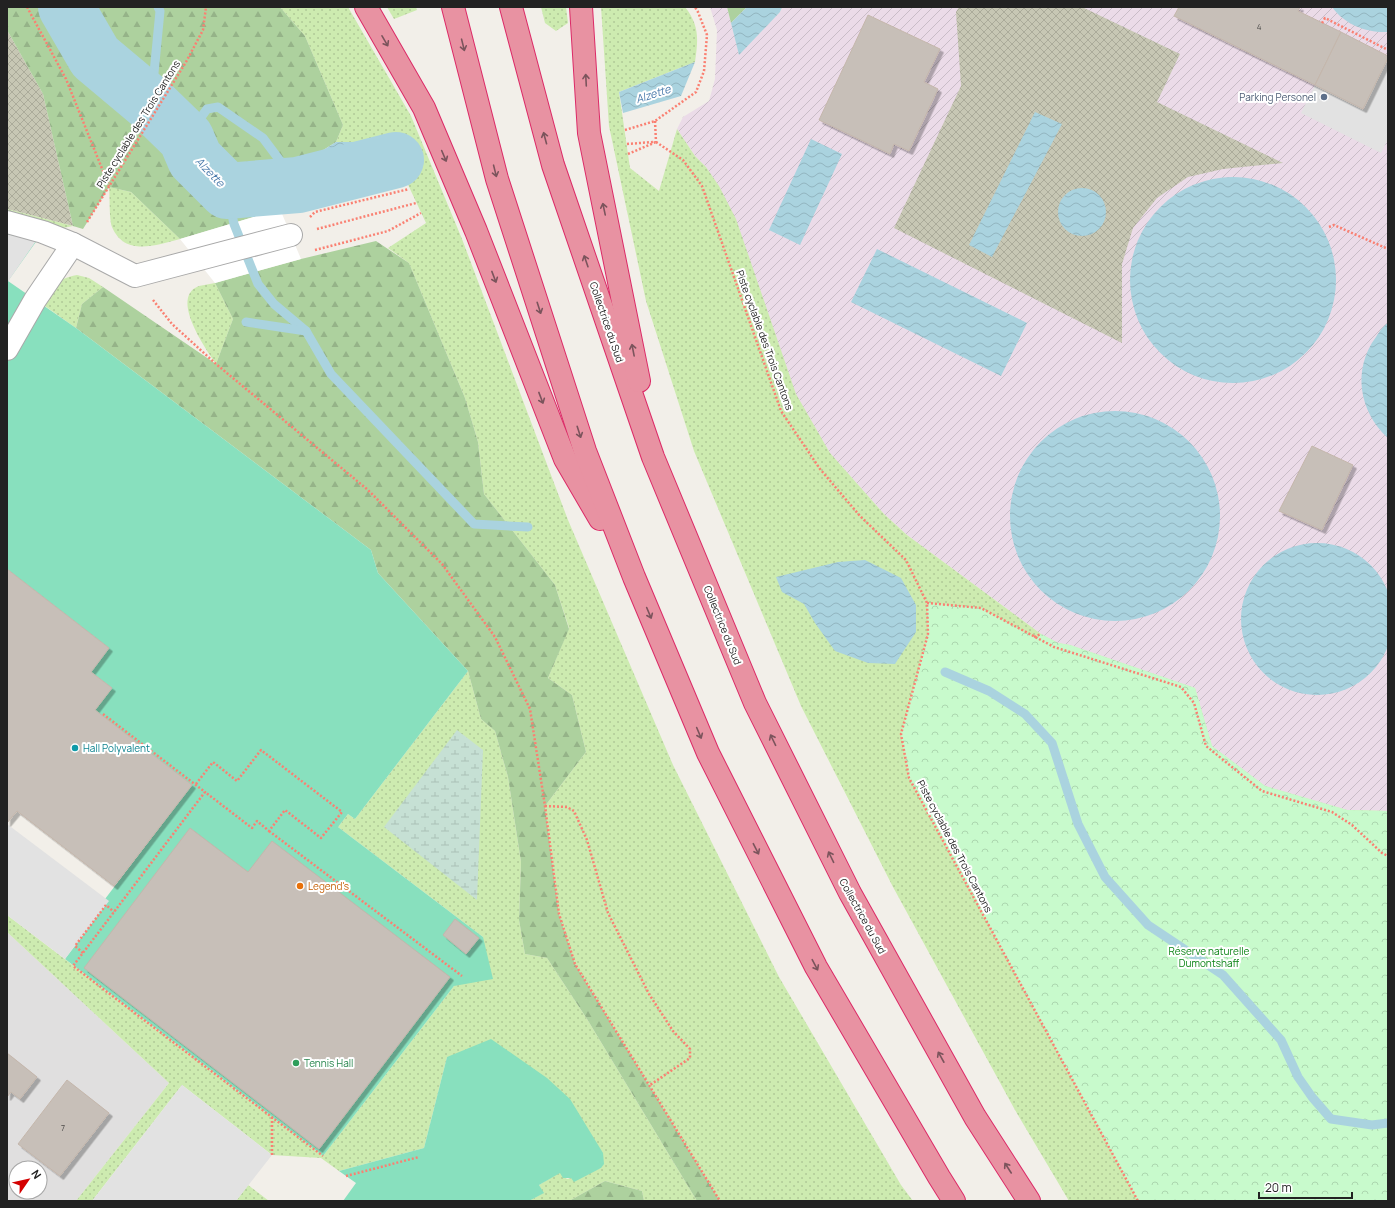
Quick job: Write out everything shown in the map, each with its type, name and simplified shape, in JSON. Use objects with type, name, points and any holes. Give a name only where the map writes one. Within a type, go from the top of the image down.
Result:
[{"type":"highway","points":[[366,7],[424,108],[476,231],[565,459],[634,577]]},
{"type":"highway","points":[[453,7],[500,187],[585,451],[634,577],[708,753],[816,967],[954,1201]]},
{"type":"highway","name":"Collectrice du Sud","points":[[511,7],[553,165],[654,457],[755,703],[850,894],[975,1117],[1029,1201]]},
{"type":"highway","points":[[582,7],[589,133],[654,457]]},
{"type":"lane","points":[[7,222],[43,232],[73,244],[135,276],[291,235]]},
{"type":"lane","points":[[7,349],[35,300],[73,244]]},
{"type":"path","points":[[27,7],[66,79],[109,187]]},
{"type":"path","name":"Piste cyclable des Trois Cantons","points":[[73,244],[186,62],[203,30],[206,7]]},
{"type":"path","points":[[625,130],[655,121],[696,92],[704,71],[707,35],[695,7]]},
{"type":"path","points":[[1322,23],[1325,18],[1388,50]]},
{"type":"path","points":[[655,121],[656,142]]},
{"type":"path","points":[[627,144],[656,142]]},
{"type":"path","points":[[628,154],[656,142]]},
{"type":"path","name":"Piste cyclable des Trois Cantons","points":[[656,142],[683,160],[702,186],[781,411],[820,469],[860,516],[906,560],[927,603],[928,634],[901,734],[909,778],[1138,1201]]},
{"type":"path","points":[[291,235],[315,212],[409,189]]},
{"type":"path","points":[[291,235],[416,203]]},
{"type":"path","points":[[313,250],[388,231],[421,213]]},
{"type":"path","points":[[1329,227],[1334,225],[1388,250]]},
{"type":"path","points":[[135,276],[172,324],[216,364],[368,490],[442,564],[495,637],[530,709],[545,806],[559,914],[575,964],[720,1201]]},
{"type":"path","points":[[927,603],[981,608],[1054,647],[1181,687],[1194,703],[1206,746],[1262,791],[1332,812],[1352,825],[1382,853],[1388,856]]},
{"type":"path","points":[[1034,637],[1041,634]]},
{"type":"path","points":[[103,714],[252,828],[258,821],[462,976]]},
{"type":"path","points":[[196,784],[213,762],[237,781],[261,750],[342,812],[321,838],[285,810],[269,830]]},
{"type":"path","points":[[205,792],[73,966],[323,1156]]},
{"type":"path","points":[[545,806],[567,806],[574,811],[587,840],[608,913],[649,994],[673,1031],[690,1049],[690,1058],[650,1085]]},
{"type":"path","points":[[83,953],[74,946],[106,905],[114,912]]},
{"type":"path","points":[[272,1117],[272,1155]]},
{"type":"path","points":[[346,1176],[419,1157]]},
{"type":"shaded area","points":[[710,7],[727,7],[739,54],[780,12],[782,7],[1388,7],[1388,811],[1347,810],[1265,786],[1212,746],[1195,688],[1070,645],[1058,643],[1041,634],[907,535],[884,514],[830,453],[796,395],[735,219],[706,167],[695,156],[677,129],[683,117],[709,101],[715,79],[717,30]]},
{"type":"shaded area","points":[[959,7],[1082,7],[1180,54],[1157,102],[1283,163],[1223,169],[1188,177],[1157,198],[1133,228],[1122,264],[1122,343],[894,228],[961,86],[956,12]]},
{"type":"shaded area","points":[[7,30],[43,94],[73,226],[7,209]]},
{"type":"shaded area","name":"Parking Personel","points":[[1388,58],[1388,139],[1381,153],[1301,113],[1315,85],[1363,109]]},
{"type":"shaded area","points":[[7,234],[36,241],[7,283]]},
{"type":"shaded area","points":[[7,824],[109,901],[65,959],[7,915]]},
{"type":"shaded area","points":[[7,932],[169,1083],[76,1201],[7,1201]]},
{"type":"shaded area","points":[[182,1085],[272,1155],[236,1201],[92,1201]]},
{"type":"green space","points":[[7,7],[280,7],[305,36],[343,125],[336,142],[306,161],[241,172],[196,159],[227,191],[275,197],[280,209],[180,239],[131,192],[109,187],[83,229],[73,226],[43,94],[7,30]]},
{"type":"green space","points":[[280,7],[348,7],[411,116],[462,239],[568,520],[673,765],[779,977],[901,1185],[913,1201],[720,1201],[575,964],[559,914],[545,806],[586,752],[572,695],[548,678],[569,628],[555,585],[484,494],[478,442],[465,398],[409,263],[388,248],[426,223],[388,142],[336,142],[343,125],[305,36]]},
{"type":"green space","points":[[387,7],[416,7],[417,10],[394,19]]},
{"type":"green space","points":[[541,7],[566,7],[568,23],[556,31],[545,23]]},
{"type":"green space","points":[[601,7],[685,7],[690,14],[697,33],[695,62],[619,92],[630,168],[659,191],[677,129],[695,156],[706,167],[719,186],[736,219],[796,394],[830,453],[884,514],[907,535],[1041,634],[1058,643],[1070,645],[1195,688],[1212,746],[1265,786],[1347,810],[1388,811],[1152,1201],[1069,1201],[1015,1110],[893,887],[801,706],[694,451],[646,301],[609,126]]},
{"type":"green space","points":[[727,7],[747,7],[731,23]]},
{"type":"green space","points":[[109,187],[131,192],[180,239],[151,246],[133,246],[125,242],[118,236],[112,227]]},
{"type":"green space","points":[[7,209],[73,226],[43,232],[7,222]]},
{"type":"green space","points":[[7,222],[43,232],[8,281],[76,328],[371,550],[378,573],[468,671],[355,819],[348,814],[338,827],[483,937],[493,979],[454,986],[323,1156],[65,959],[108,901],[105,899],[192,785],[95,710],[112,688],[91,672],[109,648],[7,569]]},
{"type":"green space","points":[[376,241],[409,263],[465,398],[478,442],[484,494],[555,585],[569,629],[548,678],[572,695],[586,752],[545,806],[559,914],[575,964],[720,1201],[697,1201],[587,1019],[547,958],[525,954],[519,920],[521,862],[508,777],[495,731],[481,719],[468,671],[378,573],[371,550],[76,328],[82,304],[103,287],[216,364],[233,319],[215,283],[301,259]]},
{"type":"green space","points":[[77,275],[89,278],[103,287],[82,304],[76,328],[42,304],[59,281]]},
{"type":"green space","points":[[215,283],[233,319],[216,364],[192,324],[188,301],[191,292],[199,286]]},
{"type":"green space","name":"Réserve naturelle Dumontshaff","points":[[927,603],[981,608],[1037,639],[1041,634],[1058,643],[1070,645],[1195,688],[1212,746],[1265,786],[1347,810],[1388,811],[1388,1201],[1138,1201],[909,778],[901,734],[928,634]]},
{"type":"green space","points":[[468,671],[481,719],[495,731],[508,777],[521,862],[519,920],[525,954],[547,958],[587,1019],[697,1201],[644,1201],[642,1191],[605,1181],[569,1201],[529,1201],[543,1193],[539,1185],[560,1172],[567,1179],[601,1168],[447,1057],[424,1148],[339,1171],[321,1158],[272,1155],[182,1085],[92,1201],[76,1201],[169,1083],[7,932],[7,915],[323,1156],[454,986],[483,937],[338,827],[348,814],[355,819]]},
{"type":"green space","points":[[457,730],[483,750],[477,900],[384,827]]},
{"type":"green space","points":[[491,1039],[547,1078],[570,1099],[603,1153],[604,1164],[601,1168],[574,1182],[571,1178],[563,1178],[560,1173],[539,1185],[544,1193],[529,1201],[343,1201],[356,1183],[339,1171],[424,1148],[447,1057]]},
{"type":"green space","points":[[605,1181],[642,1191],[644,1201],[569,1201]]},
{"type":"green space","points":[[248,1185],[269,1201],[236,1201]]},
{"type":"water","points":[[747,7],[782,7],[780,12],[739,55],[731,23]]},
{"type":"water","points":[[1332,7],[1388,7],[1388,32],[1372,31],[1357,27],[1343,19]]},
{"type":"water","points":[[695,62],[681,96],[623,113],[619,92]]},
{"type":"water","points":[[1035,112],[1062,124],[992,257],[969,245]]},
{"type":"water","points":[[811,139],[842,154],[800,245],[769,230]]},
{"type":"water","points":[[336,142],[388,142],[403,176],[280,209],[275,197],[227,191],[195,159],[242,172],[306,161]]},
{"type":"water","points":[[1233,177],[1253,179],[1272,185],[1290,195],[1306,207],[1318,223],[1328,241],[1334,260],[1336,280],[1334,300],[1328,319],[1318,337],[1306,353],[1290,365],[1272,375],[1253,381],[1233,383],[1213,381],[1194,375],[1176,365],[1160,353],[1148,337],[1138,319],[1132,300],[1130,280],[1132,260],[1138,241],[1148,223],[1160,207],[1176,195],[1194,185],[1213,179]]},
{"type":"water","points":[[1082,188],[1091,190],[1099,195],[1104,203],[1106,212],[1104,221],[1099,229],[1091,234],[1082,236],[1073,234],[1065,229],[1060,221],[1058,212],[1060,203],[1065,195],[1073,190]]},
{"type":"water","points":[[877,249],[1027,323],[1001,376],[851,302]]},
{"type":"water","points":[[1388,323],[1388,438],[1378,428],[1365,403],[1362,390],[1362,376],[1368,349],[1380,331]]},
{"type":"water","points":[[1115,411],[1135,413],[1155,419],[1173,429],[1189,442],[1202,458],[1212,476],[1218,496],[1220,516],[1218,536],[1212,556],[1202,574],[1189,590],[1173,603],[1155,613],[1135,619],[1115,621],[1095,619],[1075,613],[1057,603],[1041,590],[1028,574],[1018,556],[1012,536],[1010,516],[1012,496],[1018,476],[1028,458],[1041,442],[1057,429],[1075,419],[1095,413]]},
{"type":"water","points":[[1317,543],[1332,545],[1353,552],[1375,571],[1384,583],[1387,590],[1393,619],[1391,634],[1384,655],[1365,677],[1353,686],[1346,689],[1317,695],[1302,693],[1281,686],[1259,667],[1250,655],[1247,648],[1241,619],[1243,604],[1250,583],[1269,561],[1281,552],[1288,549]]},
{"type":"water","points":[[865,560],[901,578],[916,605],[916,632],[895,664],[868,663],[835,651],[815,623],[804,604],[782,592],[776,577],[838,562]]},
{"type":"pier","points":[[280,209],[301,259],[215,283],[180,239]]},
{"type":"building","points":[[1179,7],[1300,7],[1298,11],[1341,32],[1315,85],[1174,16]]},
{"type":"building","points":[[868,15],[940,49],[924,82],[938,89],[909,151],[894,144],[890,154],[819,120]]},
{"type":"building","points":[[1341,32],[1388,56],[1363,109],[1315,85]]},
{"type":"building","points":[[1312,446],[1353,465],[1322,530],[1279,511]]},
{"type":"building","name":"Hall Polyvalent","points":[[7,569],[109,648],[91,672],[112,688],[95,710],[192,785],[114,886],[17,811],[7,823]]},
{"type":"building","name":"Tennis Hall","points":[[190,828],[248,872],[272,841],[450,977],[319,1149],[84,968]]},
{"type":"building","points":[[455,919],[479,938],[466,954],[443,935]]},
{"type":"building","points":[[7,1053],[37,1077],[20,1099],[11,1092],[7,1097]]},
{"type":"building","points":[[67,1080],[109,1113],[60,1176],[48,1167],[48,1160],[39,1160],[18,1144]]},
{"type":"waterway","name":"Alzette","points":[[66,7],[95,57],[151,104],[186,138],[195,159],[227,191],[298,185],[396,160]]},
{"type":"waterway","points":[[151,104],[160,11],[158,7]]},
{"type":"waterway","points":[[186,138],[207,109],[218,107],[263,138],[290,174]]},
{"type":"waterway","points":[[227,191],[234,224],[258,284],[274,304],[306,331],[331,374],[474,524],[528,527]]},
{"type":"waterway","points":[[246,322],[306,331]]},
{"type":"waterway","points":[[945,672],[989,691],[1025,714],[1052,743],[1078,824],[1105,877],[1148,925],[1223,975],[1281,1040],[1298,1077],[1312,1097],[1331,1119],[1372,1125],[1388,1123]]},
{"type":"place","name":"Parking Personel","points":[[1324,97]]},
{"type":"place","name":"Hall Polyvalent","points":[[75,748]]},
{"type":"place","name":"Legend's","points":[[300,886]]},
{"type":"place","name":"Tennis Hall","points":[[296,1063]]}]
